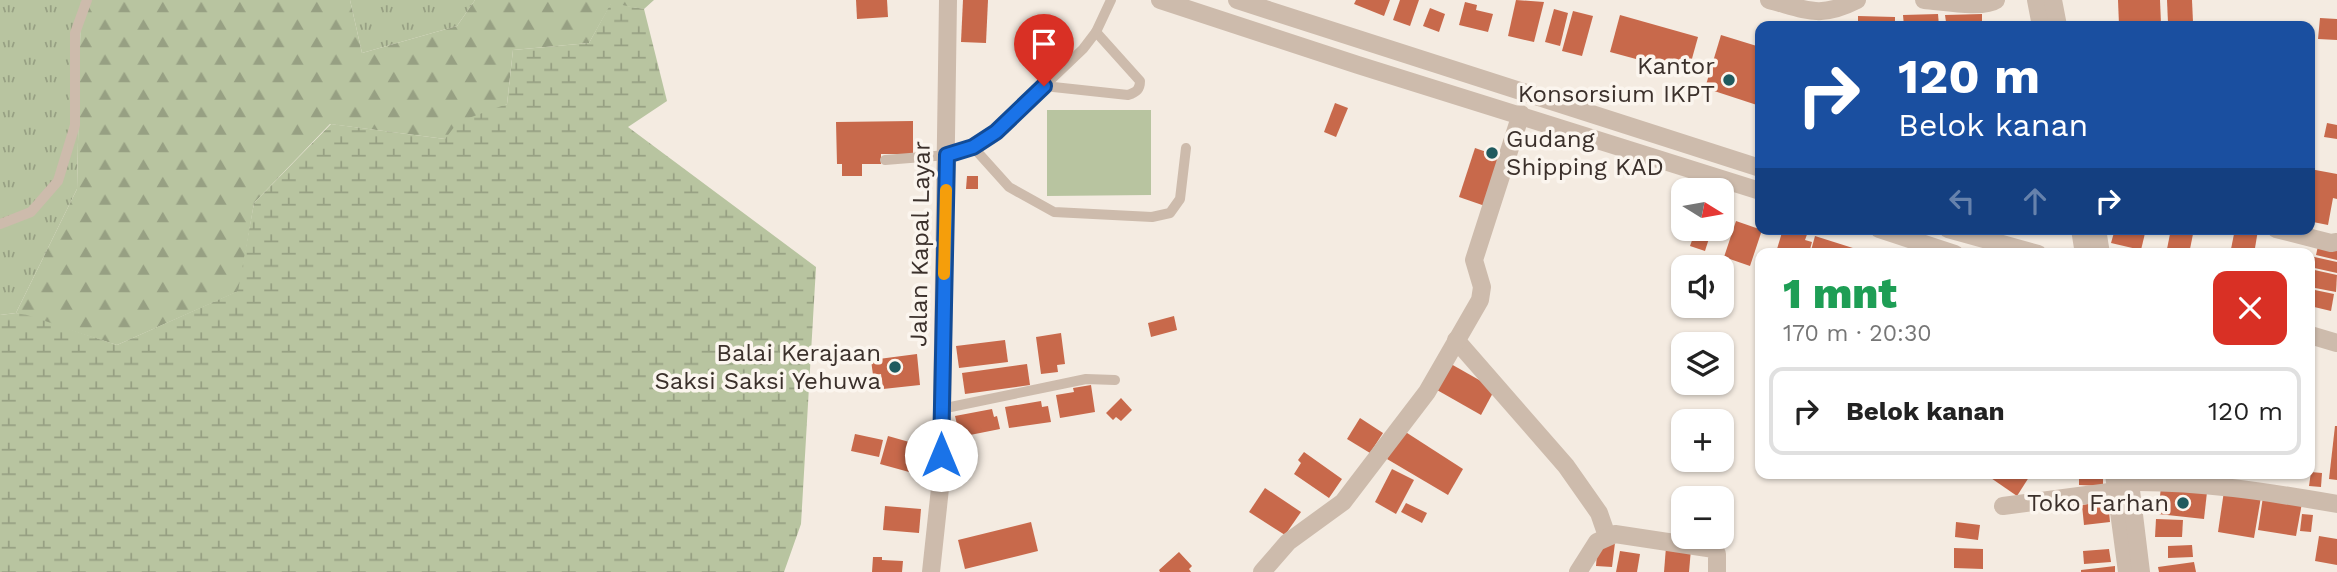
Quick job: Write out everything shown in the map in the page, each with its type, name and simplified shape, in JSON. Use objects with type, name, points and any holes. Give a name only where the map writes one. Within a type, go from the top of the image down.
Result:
[{"type":"street","name":"Jalan Kapal Layar","points":[[931,572],[942,478],[948,0]]},
{"type":"street","points":[[1160,0],[1755,189]]},
{"type":"street","points":[[1237,0],[1755,166]]},
{"type":"street","points":[[1769,0],[1816,12],[1825,19],[1857,0]]},
{"type":"street","points":[[1924,0],[1980,4],[1996,0]]},
{"type":"street","points":[[2036,0],[2040,21]]},
{"type":"street","points":[[2053,0],[2057,21]]},
{"type":"street","points":[[1262,572],[1288,542],[1343,502],[1427,392],[1482,294],[1474,260],[1521,114]]},
{"type":"street","points":[[1897,235],[1937,248]]},
{"type":"street","points":[[1970,235],[2016,248]]},
{"type":"street","points":[[2300,235],[2337,242]]},
{"type":"street","points":[[2315,336],[2337,343]]},
{"type":"street","points":[[1456,340],[1566,467],[1599,513],[1606,536]]},
{"type":"street","points":[[2122,480],[2127,572]]},
{"type":"street","points":[[2122,480],[2141,572]]},
{"type":"street","points":[[2003,506],[2122,480],[2184,482],[2277,493],[2337,504]]},
{"type":"street","points":[[1578,572],[1597,542],[1606,536],[1625,535],[1714,549],[1717,554],[1717,572]]},
{"type":"lane","points":[[0,225],[31,212],[58,181],[75,125],[75,33],[87,0]]},
{"type":"lane","points":[[885,160],[947,155],[973,147],[996,132],[1083,49],[1096,32],[1111,0]]},
{"type":"lane","points":[[1044,86],[1128,95],[1136,92],[1140,87],[1140,80],[1096,32]]},
{"type":"lane","points":[[973,147],[1009,187],[1054,212],[1152,217],[1170,213],[1181,199],[1186,148]]},
{"type":"lane","points":[[941,409],[1086,379],[1115,380]]},
{"type":"green space","points":[[0,0],[81,0],[77,189],[16,313],[0,315]]},
{"type":"green space","points":[[81,0],[350,0],[362,53],[457,26],[475,0],[654,0],[644,9],[611,4],[589,43],[513,50],[507,104],[445,139],[330,124],[254,203],[239,291],[117,345],[16,313],[77,189]]},
{"type":"green space","points":[[350,0],[475,0],[457,26],[362,53]]},
{"type":"green space","points":[[611,3],[644,9],[667,101],[628,127],[816,267],[801,524],[784,572],[0,572],[0,315],[27,315],[117,345],[238,291],[254,203],[331,124],[445,139],[458,122],[507,104],[513,50],[589,43]]},
{"type":"green space","points":[[1047,110],[1151,110],[1151,195],[1047,196]]},
{"type":"building","points":[[856,0],[887,0],[888,17],[857,19]]},
{"type":"building","points":[[963,0],[988,0],[986,43],[961,42]]},
{"type":"building","points":[[1356,0],[1390,0],[1384,16],[1354,4]]},
{"type":"building","points":[[1400,0],[1419,0],[1410,26],[1393,20]]},
{"type":"building","points":[[1516,0],[1544,2],[1534,42],[1508,36]]},
{"type":"building","points":[[2118,0],[2160,0],[2161,21],[2119,21]]},
{"type":"building","points":[[2167,0],[2192,0],[2193,21],[2168,21]]},
{"type":"building","points":[[1465,2],[1477,5],[1476,10],[1493,14],[1488,32],[1459,25]]},
{"type":"building","points":[[1430,8],[1445,14],[1439,32],[1423,26]]},
{"type":"building","points":[[1554,9],[1568,13],[1560,46],[1545,42]]},
{"type":"building","points":[[1573,11],[1593,16],[1582,56],[1562,51]]},
{"type":"building","points":[[1938,14],[1939,21],[1904,21],[1903,15]]},
{"type":"building","points":[[1982,14],[1982,21],[1946,21],[1945,15]]},
{"type":"building","points":[[1620,15],[1698,37],[1688,73],[1610,52]]},
{"type":"building","points":[[1858,16],[1895,17],[1895,21],[1858,21]]},
{"type":"building","points":[[2320,18],[2337,19],[2337,40],[2318,39]]},
{"type":"building","points":[[1721,35],[1755,45],[1755,104],[1705,88]]},
{"type":"building","points":[[1335,103],[1348,108],[1336,137],[1324,132]]},
{"type":"building","points":[[913,121],[913,154],[881,154],[881,164],[862,164],[862,176],[842,176],[842,164],[837,164],[836,122]]},
{"type":"building","points":[[2327,123],[2337,125],[2337,139],[2324,137]]},
{"type":"building","points":[[1475,148],[1501,157],[1485,206],[1459,197]]},
{"type":"building","points":[[2315,170],[2337,174],[2337,199],[2333,198],[2328,225],[2315,222]]},
{"type":"building","points":[[967,176],[978,176],[978,189],[966,189]]},
{"type":"building","points":[[1736,221],[1755,228],[1755,235],[1760,235],[1750,266],[1734,260],[1734,255],[1725,255],[1729,242],[1734,242]]},
{"type":"building","points":[[1781,235],[1807,235],[1805,240],[1812,242],[1810,248],[1777,248]]},
{"type":"building","points":[[2113,235],[2145,235],[2141,248],[2111,243]]},
{"type":"building","points":[[2170,235],[2193,235],[2190,248],[2167,248]]},
{"type":"building","points":[[2234,235],[2257,235],[2255,248],[2231,248]]},
{"type":"building","points":[[1815,236],[1853,248],[1812,248]]},
{"type":"building","points":[[1691,242],[1708,242],[1705,251],[1690,246]]},
{"type":"building","points":[[2318,246],[2337,251],[2337,260],[2316,255]]},
{"type":"building","points":[[2315,257],[2337,262],[2337,273],[2315,268]]},
{"type":"building","points":[[2315,270],[2337,275],[2336,292],[2315,288]]},
{"type":"building","points":[[2315,290],[2334,294],[2331,311],[2315,307]]},
{"type":"building","points":[[1174,316],[1177,330],[1151,337],[1148,323]]},
{"type":"building","points":[[1061,333],[1065,364],[1057,365],[1058,372],[1041,374],[1036,337]]},
{"type":"building","points":[[1005,340],[1008,362],[959,368],[956,346]]},
{"type":"building","name":"Balai Kerajaan Saksi Saksi Yehuwa","points":[[917,354],[920,385],[883,389],[881,374],[873,375],[871,360]]},
{"type":"building","points":[[1027,364],[1030,385],[965,394],[962,373]]},
{"type":"building","points":[[1451,364],[1495,389],[1481,415],[1437,390]]},
{"type":"building","points":[[1091,385],[1095,412],[1060,418],[1056,395]]},
{"type":"building","points":[[1121,398],[1132,410],[1121,421],[1116,417],[1113,420],[1106,413]]},
{"type":"building","points":[[1041,401],[1042,407],[1048,406],[1051,422],[1009,428],[1005,407]]},
{"type":"building","points":[[992,409],[1000,429],[960,437],[955,416]]},
{"type":"building","points":[[1360,418],[1383,433],[1370,453],[1347,439]]},
{"type":"building","points":[[2337,426],[2337,480],[2329,479]]},
{"type":"building","points":[[1404,431],[1463,469],[1448,495],[1387,459]]},
{"type":"building","points":[[855,434],[883,440],[879,457],[851,451]]},
{"type":"building","points":[[888,436],[927,447],[920,475],[880,464]]},
{"type":"building","points":[[1304,452],[1342,479],[1329,498],[1294,474],[1301,463],[1298,460]]},
{"type":"building","points":[[1392,469],[1414,480],[1396,514],[1375,502]]},
{"type":"building","points":[[2315,472],[2322,473],[2321,487],[2309,486],[2310,479],[2315,479]]},
{"type":"building","points":[[1992,479],[2028,479],[2017,496]]},
{"type":"building","points":[[2079,479],[2103,479],[2103,486],[2079,485]]},
{"type":"building","name":"Toko Farhan","points":[[2161,487],[2207,492],[2204,519],[2158,514]]},
{"type":"building","points":[[1265,488],[1301,512],[1285,535],[1249,512]]},
{"type":"building","points":[[2224,491],[2261,497],[2254,538],[2218,532]]},
{"type":"building","points":[[2263,497],[2302,503],[2296,536],[2258,530]]},
{"type":"building","points":[[2108,501],[2110,522],[2084,525],[2082,505]]},
{"type":"building","points":[[1406,503],[1427,513],[1422,523],[1401,512]]},
{"type":"building","points":[[885,506],[921,509],[919,533],[883,530]]},
{"type":"building","points":[[2302,514],[2313,515],[2311,532],[2300,531]]},
{"type":"building","points":[[2156,519],[2183,520],[2182,537],[2155,537]]},
{"type":"building","points":[[1031,522],[1038,551],[965,569],[958,540]]},
{"type":"building","points":[[1956,522],[1980,525],[1978,540],[1955,537]]},
{"type":"building","points":[[2319,536],[2337,539],[2337,565],[2315,561]]},
{"type":"building","points":[[1598,542],[1615,543],[1612,567],[1596,566]]},
{"type":"building","points":[[2192,545],[2193,557],[2168,558],[2168,546]]},
{"type":"building","points":[[1666,547],[1691,549],[1689,572],[1664,572]]},
{"type":"building","points":[[1954,548],[1983,549],[1983,569],[1954,568]]},
{"type":"building","points":[[2109,549],[2111,562],[2084,564],[2083,551]]},
{"type":"building","points":[[1620,551],[1640,554],[1637,572],[1616,572]]},
{"type":"building","points":[[1179,552],[1192,566],[1189,569],[1191,572],[1160,572],[1159,570]]},
{"type":"building","points":[[873,557],[903,561],[902,572],[872,572]]},
{"type":"building","points":[[2194,562],[2196,572],[2159,572],[2158,567]]},
{"type":"building","points":[[2115,566],[2115,572],[2081,572],[2081,570]]},
{"type":"slow traffic","points":[[944,274],[946,190]]},
{"type":"place","name":"Kantor Konsorsium IKPT","points":[[1729,80]]},
{"type":"place","name":"Gudang Shipping KAD","points":[[1492,153]]},
{"type":"place","name":"Balai Kerajaan Saksi Saksi Yehuwa","points":[[895,367]]},
{"type":"place","name":"Toko Farhan","points":[[2183,503]]},
{"type":"route","points":[[941,455],[947,155],[973,147],[996,132],[1044,86]]}]
